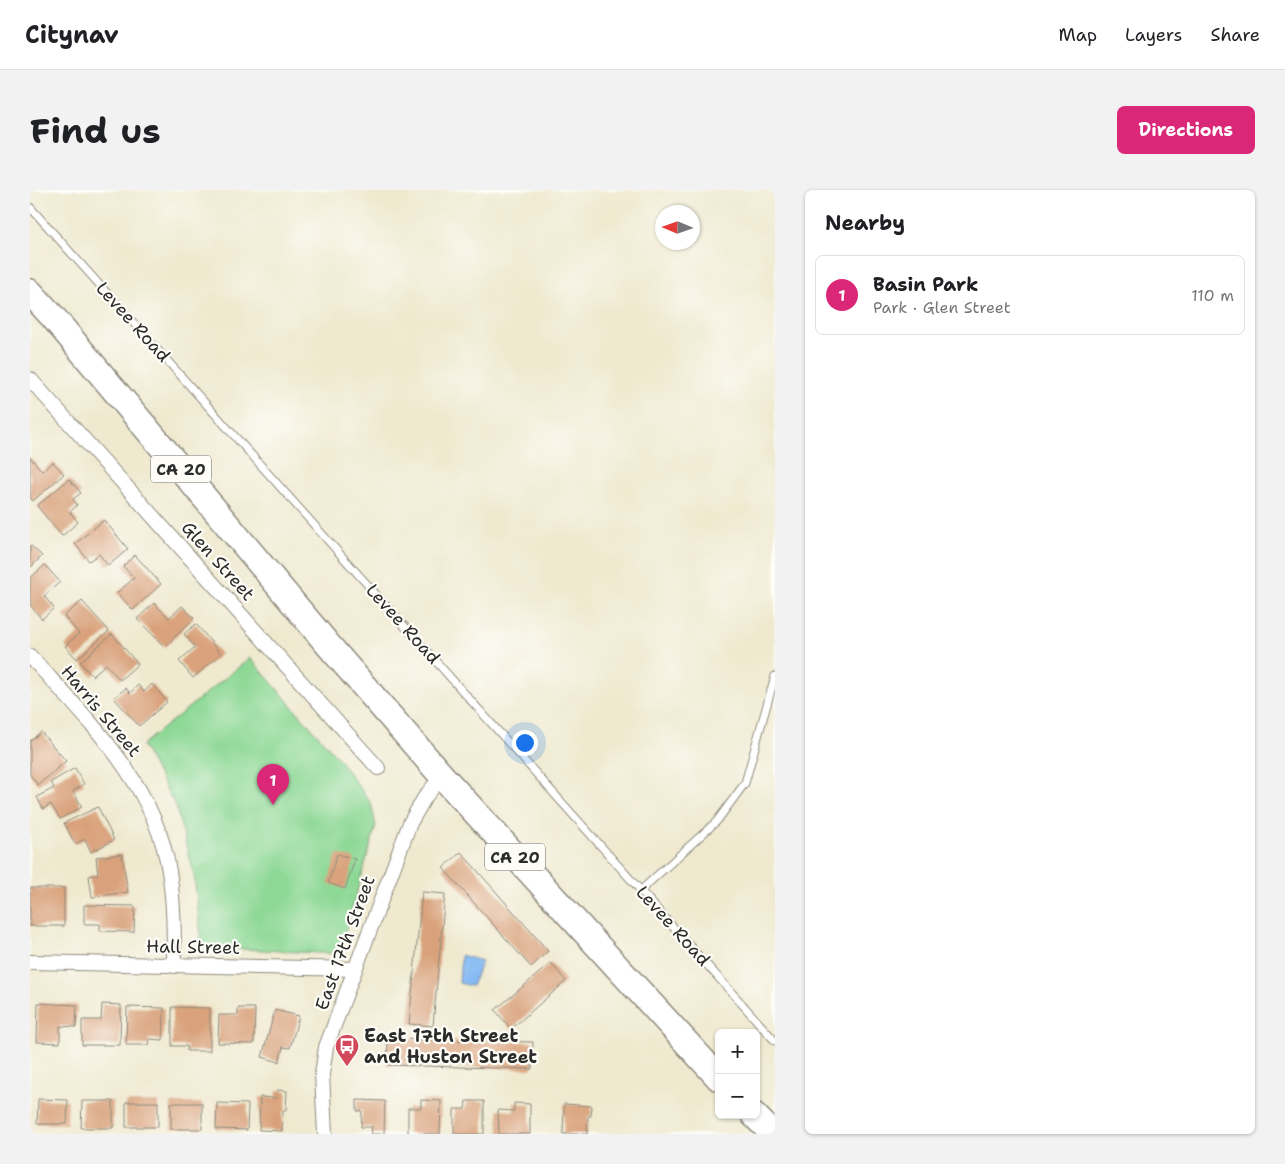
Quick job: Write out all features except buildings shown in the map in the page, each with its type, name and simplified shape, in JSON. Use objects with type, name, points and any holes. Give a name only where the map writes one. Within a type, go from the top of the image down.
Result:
[{"type":"highway","name":"CA 20","points":[[30,292],[330,647],[442,776],[715,1074]]},
{"type":"highway","points":[[758,1119],[773,1134]]},
{"type":"street","name":"Glen Street","points":[[30,379],[378,768]]},
{"type":"street","name":"Harris Street","points":[[30,656],[108,742],[149,808],[160,836],[169,870],[173,904],[174,966]]},
{"type":"street","name":"East 17th Street","points":[[326,1134],[322,1089],[323,1060],[410,823],[425,796],[442,776]]},
{"type":"street","name":"Hall Street","points":[[30,962],[355,969]]},
{"type":"lane","name":"Levee Road","points":[[30,207],[775,1041]]},
{"type":"lane","points":[[641,890],[717,821],[745,784],[775,676]]},
{"type":"green space","points":[[250,658],[338,758],[371,803],[376,826],[339,954],[202,947],[194,875],[176,807],[142,745]]},
{"type":"water","points":[[461,955],[482,961],[472,986],[459,983]]},
{"type":"place","name":"Basin Park","points":[[273,805]]},
{"type":"place","name":"East 17th Street and Huston Street","points":[[347,1067]]}]
